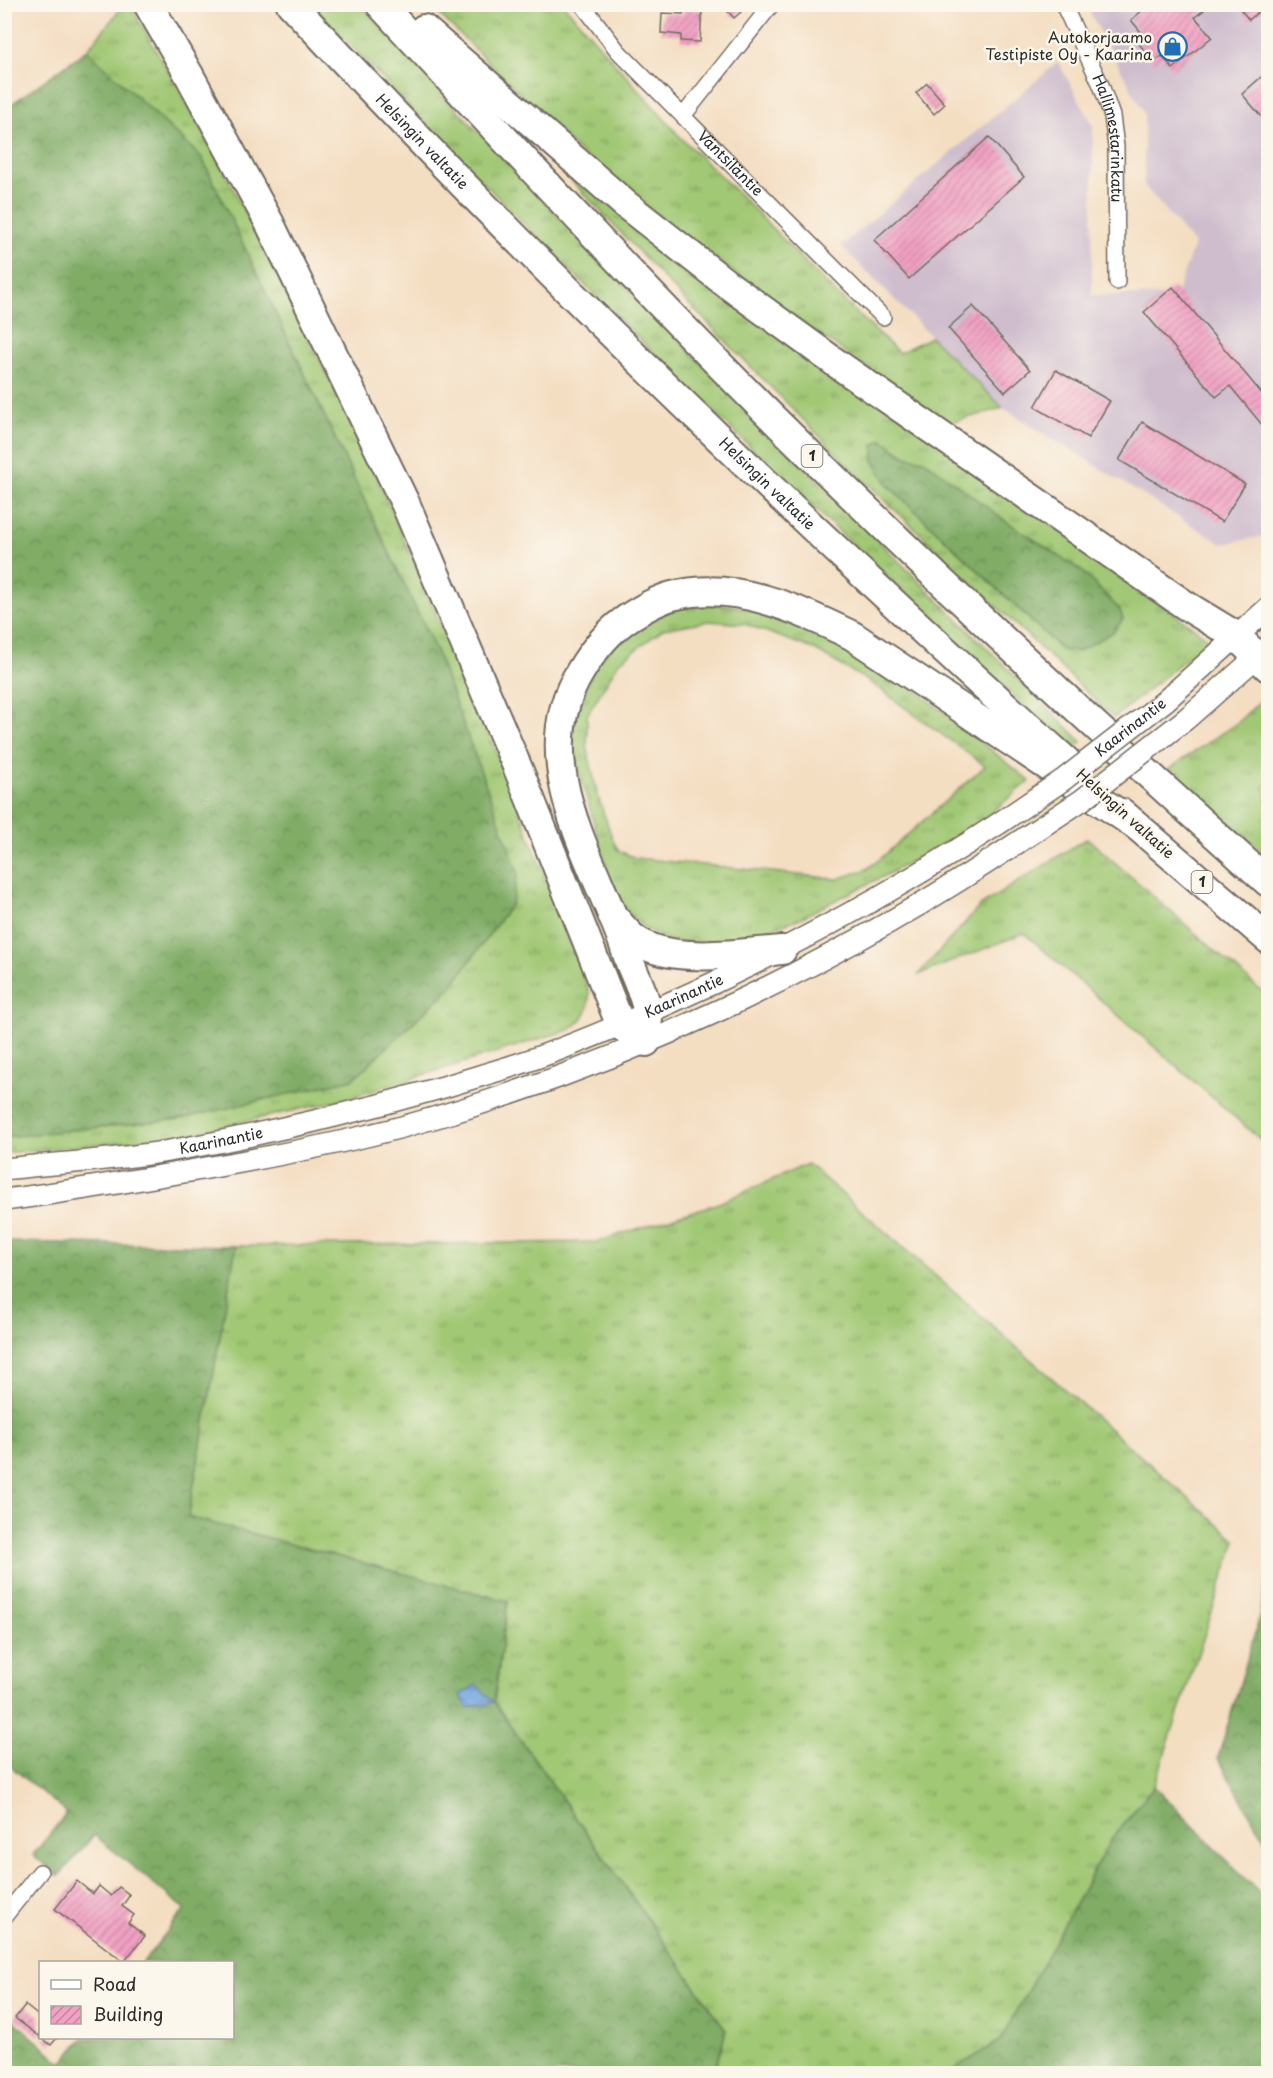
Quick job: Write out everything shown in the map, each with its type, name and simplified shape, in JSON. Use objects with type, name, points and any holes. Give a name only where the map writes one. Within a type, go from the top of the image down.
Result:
[{"type":"highway","points":[[148,4],[270,224],[406,505],[519,771],[621,1026],[646,1042],[648,1013],[614,918],[573,819],[560,757],[559,732],[564,706],[575,680],[609,632],[648,606],[672,596],[722,592],[772,600],[853,636],[1136,825]]},
{"type":"highway","name":"Helsingin valtatie","points":[[291,4],[461,183],[603,327],[961,666],[1136,825],[1269,939]]},
{"type":"highway","name":"1","points":[[380,4],[508,144],[644,287],[799,444],[991,629],[1156,782],[1269,882]]},
{"type":"highway","points":[[396,4],[625,204],[727,284],[846,370],[1185,605],[1236,636],[1265,657]]},
{"type":"highway","points":[[614,918],[637,941],[647,946],[682,954],[730,955],[782,950]]},
{"type":"main road","name":"Kaarinantie","points":[[4,1168],[166,1152],[258,1134],[393,1101],[498,1071],[621,1026],[732,976],[866,906],[940,862],[1063,780],[1165,701],[1269,608]]},
{"type":"main road","name":"Kaarinantie","points":[[4,1200],[73,1192],[265,1159],[402,1127],[519,1091],[646,1042],[785,979],[876,930],[956,883],[1082,800],[1265,657]]},
{"type":"street","name":"Väntsiläntie","points":[[582,4],[618,51],[883,317]]},
{"type":"street","points":[[683,116],[772,4]]},
{"type":"street","name":"Hallimestarinkatu","points":[[1063,4],[1101,85],[1112,116],[1116,147],[1117,282]]},
{"type":"street","points":[[4,1917],[40,1872]]},
{"type":"shaded area","points":[[1091,4],[1268,5],[1268,532],[1265,536],[1222,544],[1003,408],[841,246],[1058,62],[1093,125],[1092,295],[1176,296],[1194,244],[1144,185],[1144,112],[1089,11]]},
{"type":"green space","points":[[124,5],[130,5],[214,151],[365,450],[504,770],[589,992],[588,1004],[584,1017],[571,1029],[350,1098],[179,1136],[5,1153],[5,1137],[180,1119],[353,1079],[451,987],[512,903],[437,653],[202,158],[87,50]]},
{"type":"green space","points":[[312,5],[361,5],[537,194],[716,379],[1082,742],[1071,750],[787,482],[540,240]]},
{"type":"green space","points":[[430,5],[564,5],[681,138],[825,283],[899,353],[931,337],[1003,408],[948,423],[786,312],[595,167]]},
{"type":"green space","points":[[87,50],[202,158],[437,653],[518,872],[512,903],[451,987],[353,1079],[180,1119],[5,1137],[5,109]]},
{"type":"green space","points":[[556,157],[1209,639],[1114,718],[848,465],[676,291],[552,160]],"holes":[[[882,440],[1082,571],[1123,619],[1113,632],[1079,651],[1062,650],[888,485]]]},
{"type":"green space","points":[[882,440],[905,456],[924,460],[1010,524],[1082,571],[1120,610],[1123,619],[1113,632],[1079,651],[1062,650],[888,485],[874,462],[874,445]]},
{"type":"green space","points":[[698,605],[730,605],[808,628],[851,647],[916,690],[1030,781],[971,829],[798,919],[753,935],[722,941],[689,943],[666,939],[644,928],[628,912],[613,891],[574,753],[573,725],[595,664],[630,629],[674,609]],"holes":[[[709,621],[745,624],[813,649],[870,682],[985,766],[880,859],[865,870],[838,879],[636,858],[619,851],[597,794],[587,746],[587,715],[619,662],[663,629]]]},
{"type":"green space","points":[[1268,694],[1268,784],[1265,788],[1268,806],[1268,856],[1169,769],[1238,722]]},
{"type":"green space","points":[[1087,838],[1268,997],[1268,1146],[1024,933],[918,975],[980,906]]},
{"type":"green space","points":[[808,1164],[1236,1540],[1154,1786],[1110,1841],[1000,2041],[948,2073],[714,2074],[726,2030],[494,1702],[508,1601],[188,1517],[236,1246],[596,1242],[719,1203]]},
{"type":"green space","points":[[5,1242],[236,1246],[188,1517],[508,1601],[494,1702],[726,2030],[714,2073],[5,2073],[5,2013],[62,2063],[82,2039],[234,2039],[234,1961],[144,1961],[185,1909],[94,1835],[59,1876],[33,1855],[67,1813],[5,1762]]},
{"type":"green space","points":[[1268,1573],[1268,1846],[1218,1758],[1258,1623]]},
{"type":"green space","points":[[1154,1786],[1268,1902],[1268,2073],[948,2073],[1000,2041],[1110,1841]]},
{"type":"water","points":[[476,1685],[494,1702],[468,1708],[460,1695]]},
{"type":"building","points":[[724,4],[735,4],[741,12],[734,18],[723,6]]},
{"type":"building","points":[[1150,4],[1182,4],[1184,7],[1187,4],[1200,4],[1204,10],[1195,17],[1212,37],[1173,69],[1162,56],[1154,62],[1140,45],[1147,39],[1131,20]]},
{"type":"building","points":[[1236,4],[1267,4],[1249,20]]},
{"type":"building","points":[[683,9],[702,10],[700,42],[681,41],[681,35],[661,33],[662,13],[683,14]]},
{"type":"building","points":[[1268,71],[1268,124],[1242,94]]},
{"type":"building","points":[[927,83],[945,104],[934,114],[916,93]]},
{"type":"building","points":[[989,137],[1024,177],[909,279],[874,240]]},
{"type":"building","points":[[1173,287],[1268,401],[1268,432],[1230,386],[1216,397],[1144,312]]},
{"type":"building","points":[[973,306],[1030,370],[1005,392],[948,328]]},
{"type":"building","points":[[1056,370],[1110,401],[1088,438],[1035,407]]},
{"type":"building","points":[[1142,422],[1245,484],[1222,522],[1119,460]]},
{"type":"building","points":[[77,1881],[93,1894],[99,1886],[111,1896],[119,1887],[130,1895],[122,1906],[134,1915],[128,1923],[145,1936],[123,1961],[55,1909]]},
{"type":"building","points":[[25,2005],[39,2016],[39,2036],[15,2018]]},
{"type":"building","points":[[43,2039],[56,2039],[51,2045]]},
{"type":"place","name":"Autokorjaamo Testipiste Oy - Kaarina","points":[[1173,47]]}]
